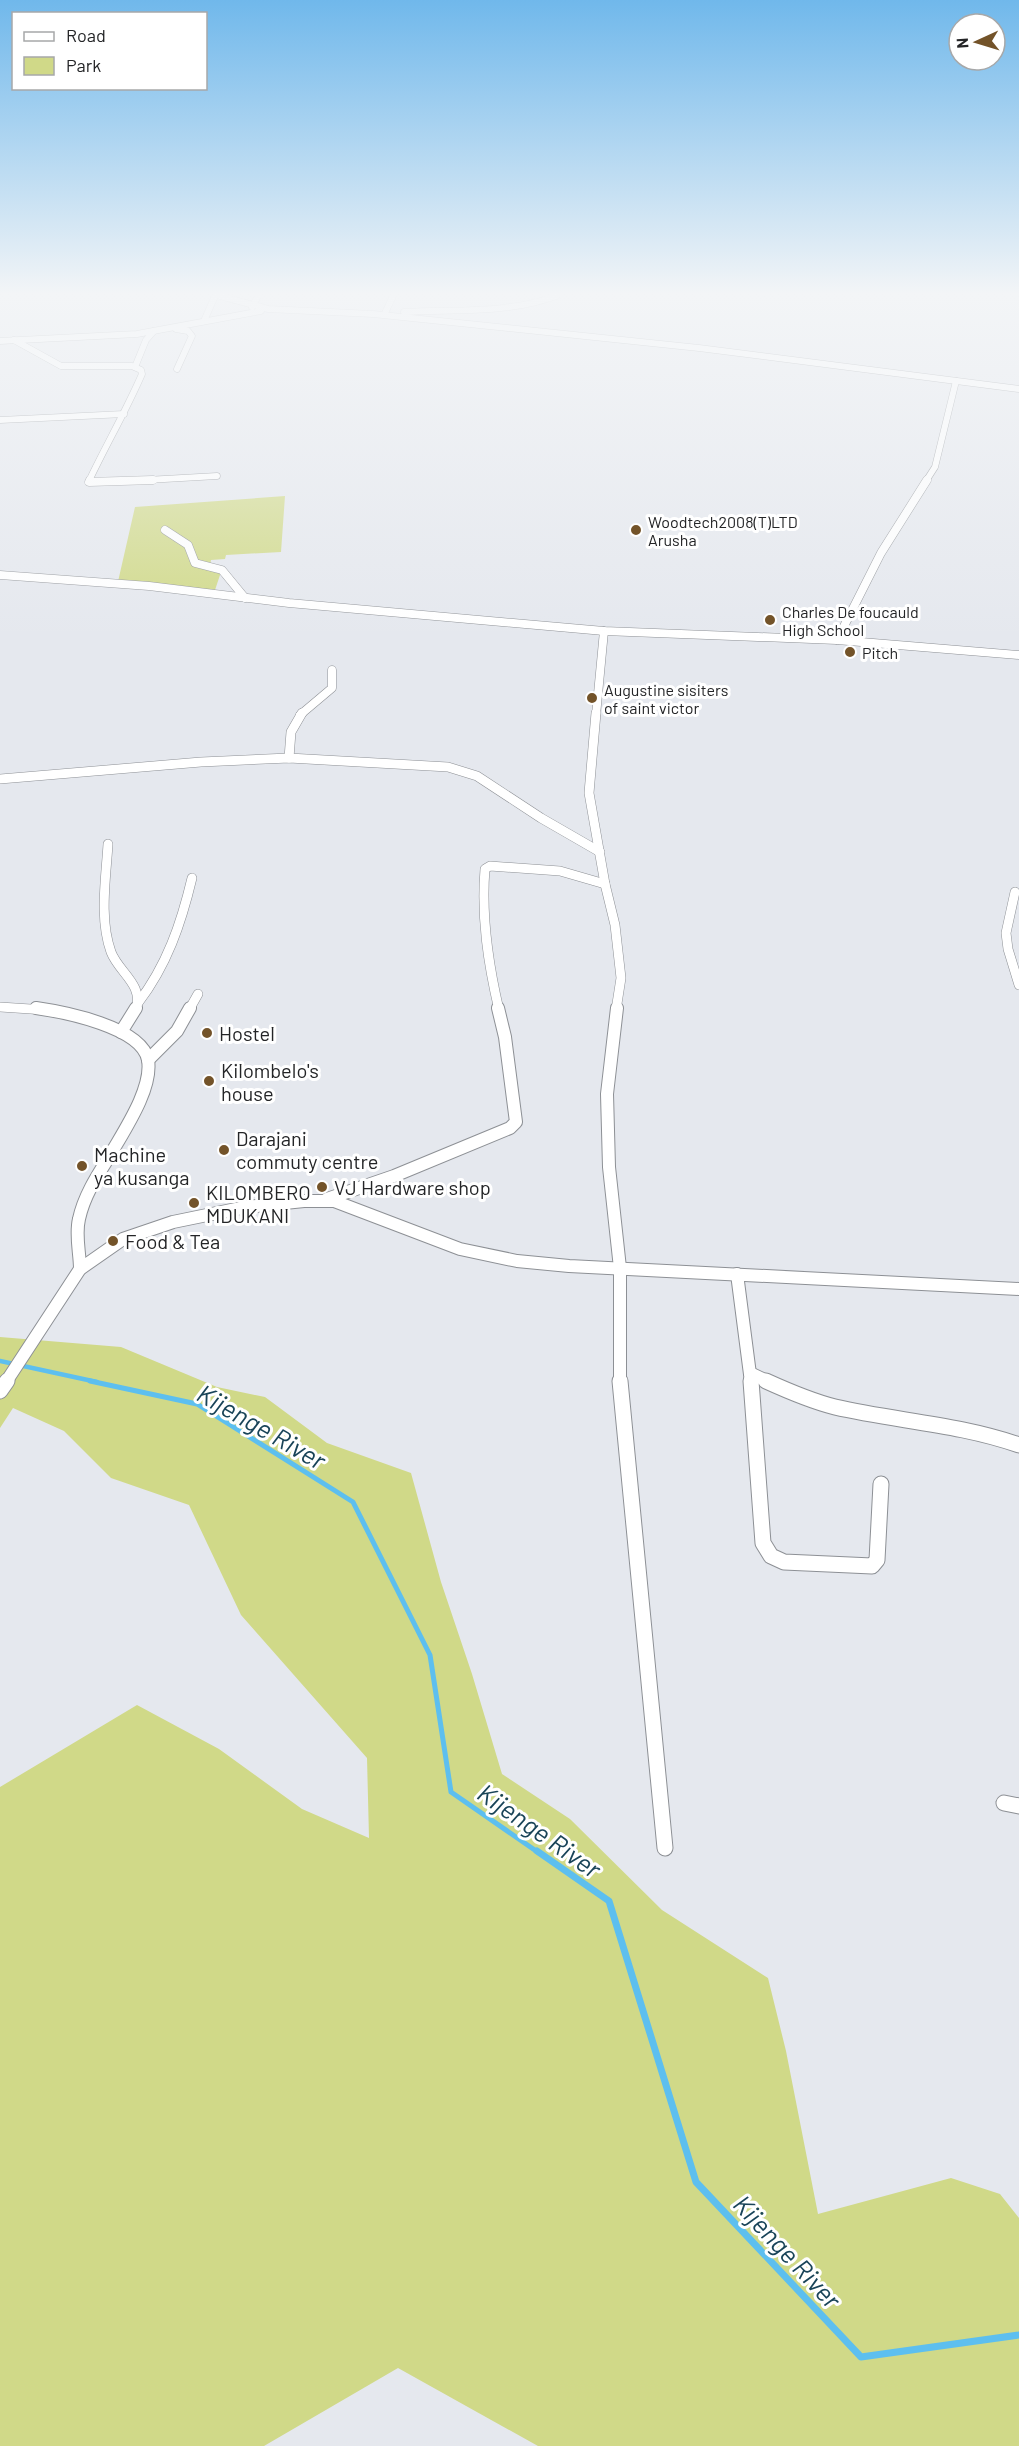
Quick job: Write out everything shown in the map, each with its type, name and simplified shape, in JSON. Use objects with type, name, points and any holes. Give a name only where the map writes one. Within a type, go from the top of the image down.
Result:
[{"type":"street","points":[[126,410],[111,434],[90,479],[92,483],[217,476]]},
{"type":"street","points":[[837,640],[881,553],[935,467],[949,410]]},
{"type":"street","points":[[0,420],[124,414]]},
{"type":"street","points":[[95,416],[111,434]]},
{"type":"street","points":[[165,530],[188,545],[197,565],[225,572],[245,598]]},
{"type":"street","points":[[0,575],[149,586],[245,598],[604,632],[837,640],[1019,655]]},
{"type":"street","points":[[604,632],[589,781],[605,884],[615,925],[621,978],[610,1052],[607,1094],[609,1167],[620,1268],[620,1389],[664,1848]]},
{"type":"street","points":[[289,758],[290,729],[305,710],[332,687],[334,681],[332,670]]},
{"type":"street","points":[[0,779],[201,762],[289,758],[438,766],[465,771],[600,852]]},
{"type":"street","points":[[108,844],[108,921],[111,951],[137,992],[138,1003]]},
{"type":"street","points":[[323,1200],[394,1176],[510,1128],[516,1122],[504,1036],[488,964],[483,894],[485,869],[498,867],[560,871],[605,884]]},
{"type":"street","points":[[121,1032],[172,948],[183,920],[192,879]]},
{"type":"street","points":[[1015,892],[1014,918],[1006,941],[1019,986]]},
{"type":"street","points":[[148,1060],[177,1031],[198,994]]},
{"type":"street","points":[[0,1008],[25,1005],[43,1008],[108,1026],[121,1032],[139,1046],[148,1060],[149,1073],[144,1090],[87,1195],[79,1219],[81,1269]]},
{"type":"street","points":[[0,1390],[81,1269],[123,1239],[144,1230],[246,1207],[323,1200],[337,1202],[432,1240],[473,1253],[549,1264],[1019,1289]]},
{"type":"street","points":[[737,1274],[750,1373],[763,1543],[773,1559],[784,1562],[872,1566],[877,1560],[881,1484]]},
{"type":"street","points":[[750,1373],[815,1402],[930,1424],[966,1427],[1019,1444]]},
{"type":"green space","points":[[285,496],[281,552],[226,555],[225,559],[211,560],[210,566],[223,566],[213,596],[117,586],[135,507]]},
{"type":"green space","points":[[0,1337],[121,1347],[217,1387],[265,1397],[327,1443],[411,1473],[441,1582],[502,1774],[570,1819],[662,1910],[768,1978],[786,2051],[818,2214],[951,2178],[1000,2194],[1019,2218],[1019,2446],[538,2446],[398,2368],[264,2446],[0,2446],[0,1787],[137,1705],[219,1749],[302,1809],[369,1838],[367,1758],[241,1615],[189,1505],[111,1478],[64,1431],[13,1408],[0,1428]]},
{"type":"waterway","name":"Kijenge River","points":[[0,1361],[97,1382]]},
{"type":"waterway","name":"Kijenge River","points":[[90,1381],[197,1404],[353,1502],[430,1655],[451,1792],[539,1853]]},
{"type":"waterway","name":"Kijenge River","points":[[537,1851],[609,1901],[696,2182],[861,2357],[1019,2335]]},
{"type":"place","name":"Woodtech2008(T)LTD Arusha","points":[[636,530]]},
{"type":"place","name":"Charles De foucauld High School","points":[[770,620]]},
{"type":"place","name":"Pitch","points":[[850,652]]},
{"type":"place","name":"Augustine sisiters of saint victor","points":[[592,698]]},
{"type":"place","name":"Hostel","points":[[207,1033]]},
{"type":"place","name":"Kilombelo's house","points":[[209,1081]]},
{"type":"place","name":"Darajani commuty centre","points":[[224,1150]]},
{"type":"place","name":"Machine ya kusanga","points":[[82,1166]]},
{"type":"place","name":"VJ Hardware shop","points":[[322,1187]]},
{"type":"place","name":"KILOMBERO MDUKANI","points":[[194,1203]]},
{"type":"place","name":"Food & Tea","points":[[113,1241]]}]
